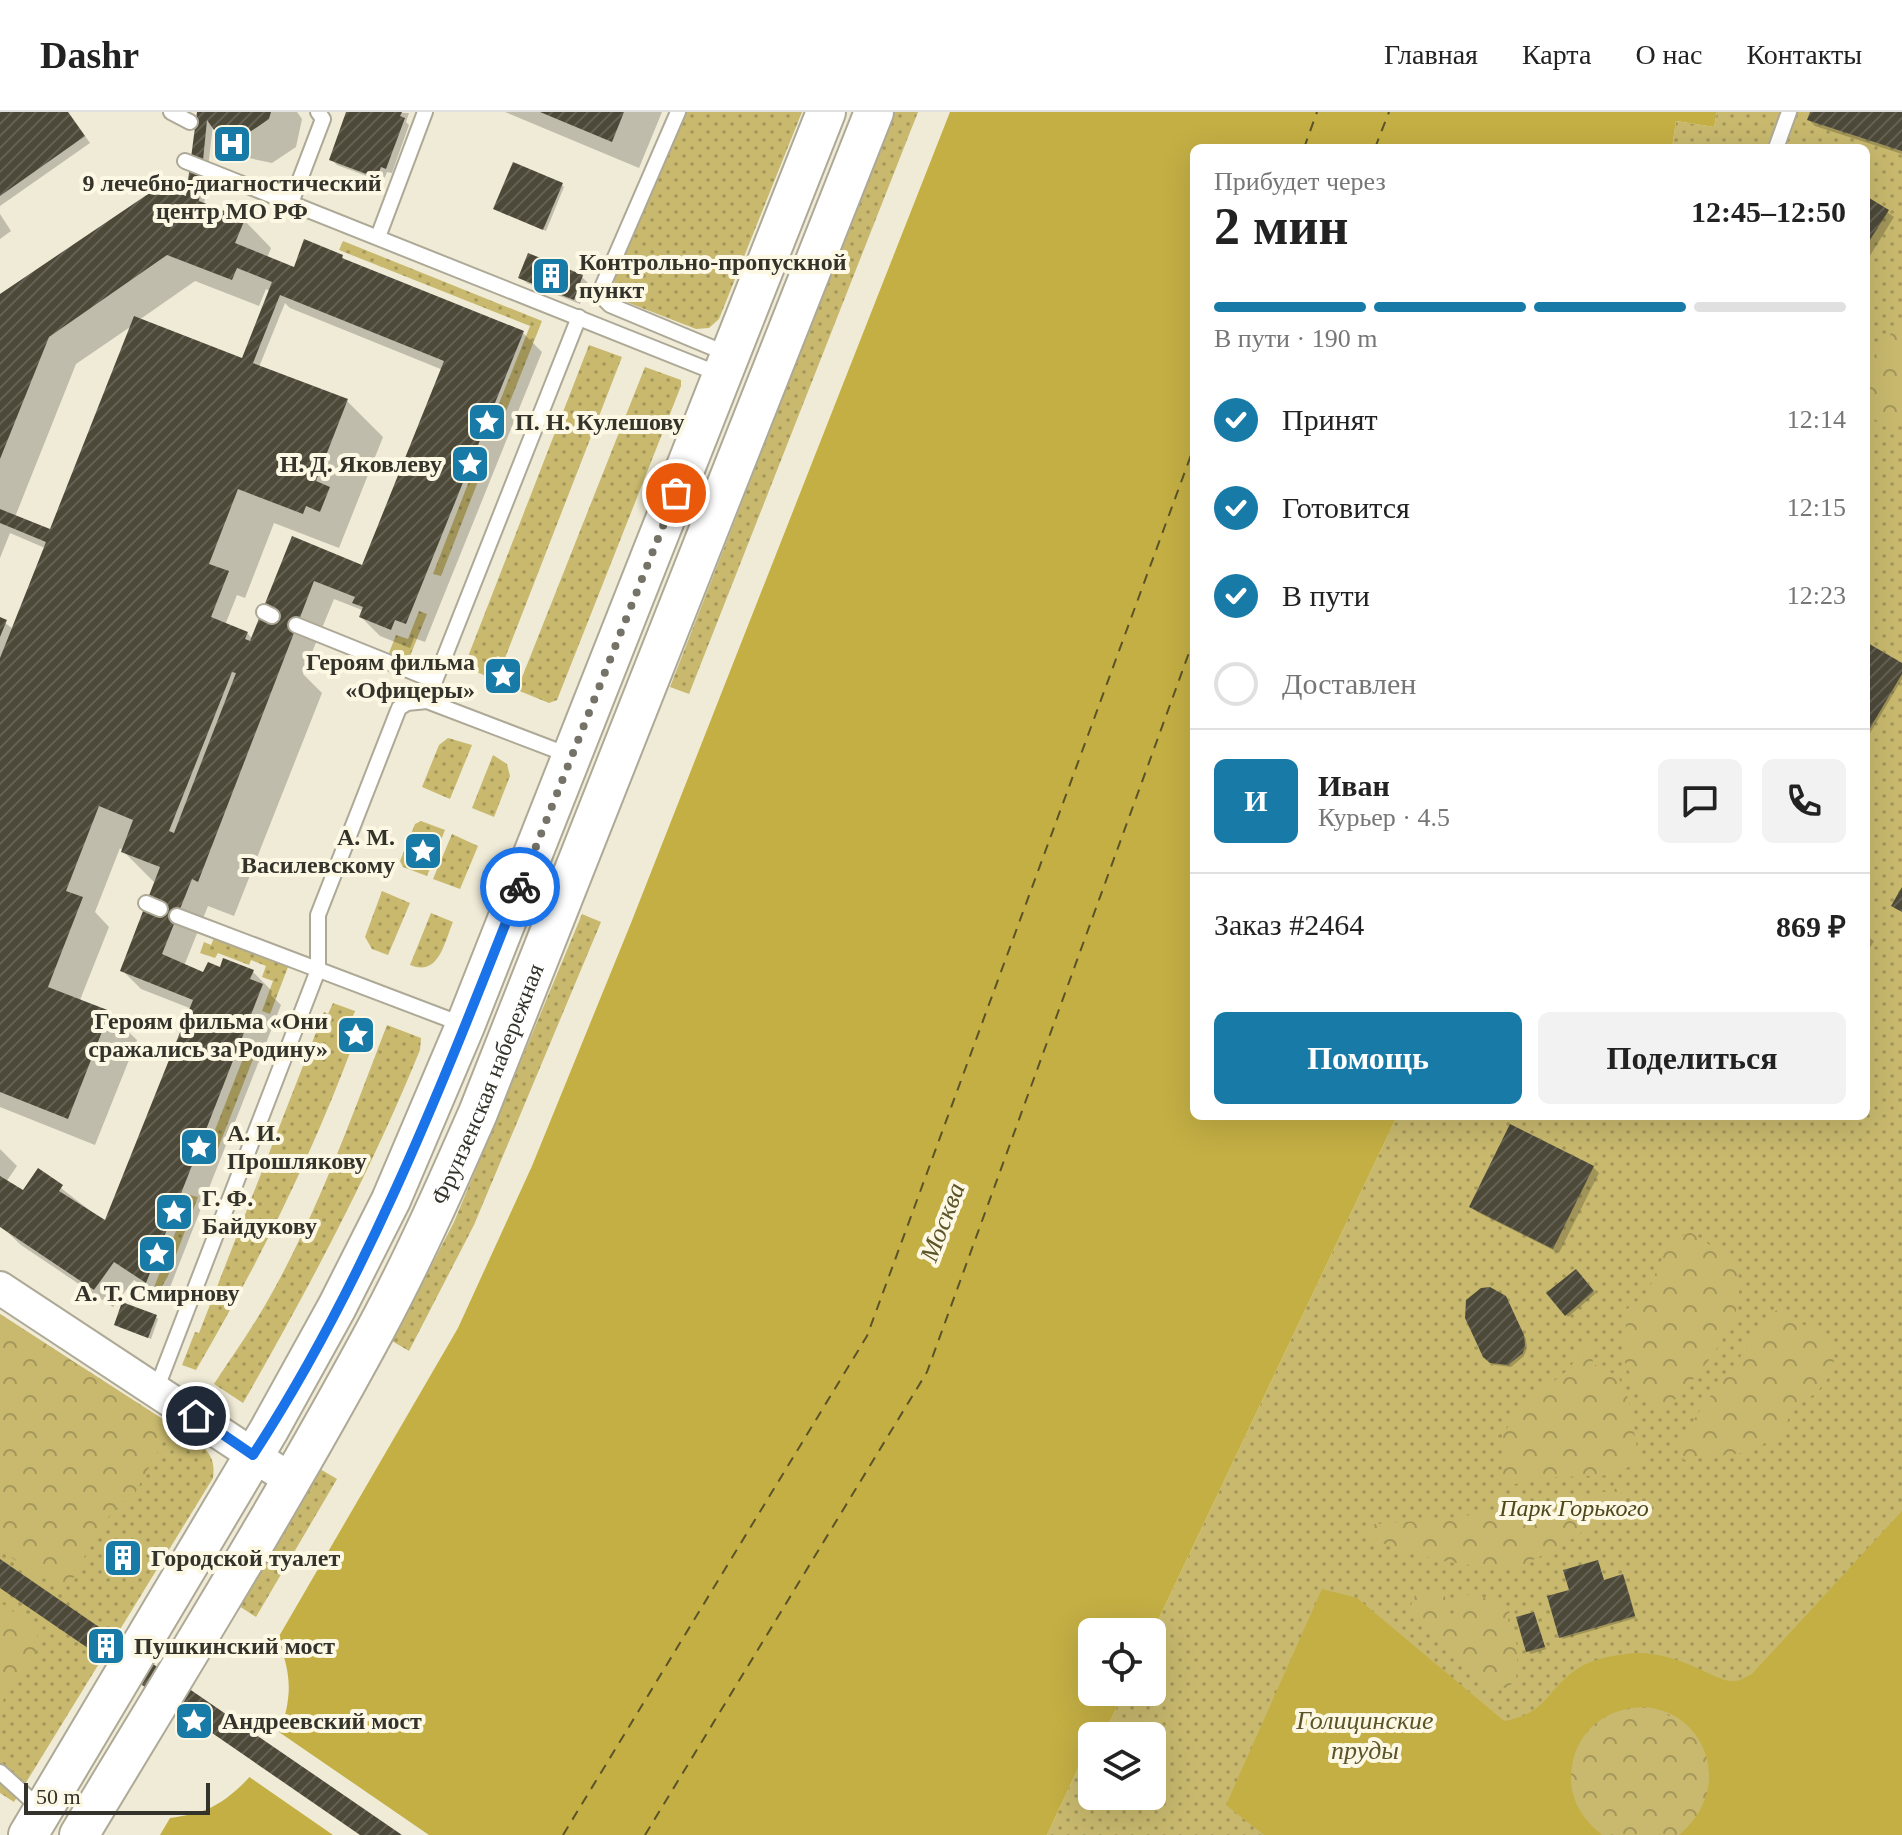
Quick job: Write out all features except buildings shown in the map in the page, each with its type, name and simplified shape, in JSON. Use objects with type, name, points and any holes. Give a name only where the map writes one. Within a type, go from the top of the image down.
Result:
[{"type":"main road","name":"Фрунзенская набережная","points":[[35,1823],[253,1455],[337,1307],[391,1200],[465,1026],[826,112]]},
{"type":"main road","name":"Фрунзенская набережная","points":[[79,1835],[291,1480],[377,1327],[432,1217],[478,1113],[874,112]]},
{"type":"street","points":[[0,1288],[291,1480]]},
{"type":"lane","points":[[171,112],[190,122]]},
{"type":"lane","points":[[291,203],[323,119],[318,112]]},
{"type":"lane","points":[[378,237],[425,112]]},
{"type":"lane","points":[[678,112],[600,292],[610,305],[726,365]]},
{"type":"lane","points":[[1777,144],[1789,112]]},
{"type":"lane","points":[[185,161],[579,317],[726,365]]},
{"type":"lane","points":[[427,701],[579,317]]},
{"type":"lane","points":[[296,625],[435,681]]},
{"type":"lane","points":[[156,1391],[318,970],[318,915],[399,708],[407,703],[427,701],[572,756]]},
{"type":"lane","points":[[146,903],[160,909]]},
{"type":"lane","points":[[177,916],[465,1026]]},
{"type":"lane","points":[[0,1772],[35,1823]]},
{"type":"green space","points":[[686,112],[802,112],[719,319],[709,328],[696,329],[624,301],[614,282]]},
{"type":"green space","points":[[894,112],[918,112],[689,694],[670,687]]},
{"type":"green space","name":"Парк Горького","points":[[1717,112],[1902,112],[1902,1835],[1047,1835],[1078,1768],[1078,1810],[1166,1810],[1166,1722],[1110,1722],[1117,1706],[1166,1706],[1166,1618],[1159,1618],[1395,1120],[1870,1120],[1870,144],[1673,144],[1676,121],[1714,127]]},
{"type":"green space","points":[[343,241],[542,321],[499,429],[490,426],[530,326],[339,250]]},
{"type":"green space","points":[[1902,317],[1902,423],[1891,426],[1870,418],[1872,361]]},
{"type":"green space","points":[[589,345],[622,357],[505,658],[497,656],[489,677],[464,667]]},
{"type":"green space","points":[[645,367],[681,380],[681,386],[557,700],[549,703],[517,690]]},
{"type":"green space","points":[[476,463],[484,466],[441,576],[433,574]]},
{"type":"green space","points":[[419,611],[427,614],[408,661],[389,653],[396,635],[408,639]]},
{"type":"green space","points":[[448,738],[472,745],[450,799],[422,787],[439,745]]},
{"type":"green space","points":[[493,755],[507,764],[510,776],[494,817],[472,808]]},
{"type":"green space","points":[[421,821],[445,830],[427,876],[403,867],[400,861],[415,824]]},
{"type":"green space","points":[[452,834],[478,846],[460,889],[433,879]]},
{"type":"green space","points":[[382,891],[410,903],[388,955],[372,949],[365,937]]},
{"type":"green space","points":[[431,913],[453,922],[443,948],[428,966],[410,965]]},
{"type":"green space","points":[[582,914],[601,922],[474,1225],[409,1351],[392,1341],[454,1222]]},
{"type":"green space","points":[[214,938],[288,967],[270,1014],[262,1011],[273,981],[262,977],[266,966],[251,960],[249,965],[218,953],[215,958],[200,953],[204,942],[211,945]]},
{"type":"green space","points":[[333,1003],[355,1011],[344,1038],[354,1042],[320,1127],[262,1250],[196,1370],[182,1365],[195,1332],[199,1333],[324,1012],[328,1014]]},
{"type":"green space","points":[[387,1025],[421,1038],[420,1050],[338,1230],[243,1403],[214,1384],[258,1317],[296,1247],[329,1174]]},
{"type":"green space","points":[[248,1046],[257,1049],[213,1161],[204,1158]]},
{"type":"green space","points":[[190,1195],[198,1197],[168,1276],[161,1288],[153,1290]]},
{"type":"green space","points":[[1689,1231],[1738,1264],[1738,1303],[1725,1336],[1707,1362],[1666,1409],[1653,1409],[1636,1386],[1625,1363],[1626,1310],[1647,1293],[1667,1247]]},
{"type":"green space","points":[[1779,1308],[1833,1341],[1834,1371],[1816,1393],[1793,1408],[1783,1431],[1751,1452],[1684,1460],[1680,1447],[1692,1422],[1762,1325]]},
{"type":"green space","points":[[0,1314],[200,1443],[213,1463],[213,1478],[14,1802],[0,1793]]},
{"type":"green space","points":[[0,1314],[172,1426],[135,1493],[111,1513],[80,1564],[78,1573],[69,1580],[49,1581],[0,1549]]},
{"type":"green space","points":[[1591,1338],[1593,1364],[1618,1376],[1629,1400],[1639,1462],[1613,1475],[1536,1478],[1509,1486],[1502,1475],[1502,1435],[1526,1403],[1568,1370]]},
{"type":"green space","points":[[320,1469],[337,1479],[256,1617],[239,1606]]},
{"type":"green space","points":[[1627,1486],[1598,1521],[1562,1546],[1520,1566],[1495,1569],[1437,1560],[1375,1541],[1364,1531],[1375,1524],[1432,1520],[1559,1503]]},
{"type":"green space","points":[[1429,1590],[1442,1592],[1448,1602],[1450,1621],[1461,1597],[1473,1593],[1510,1608],[1508,1622],[1518,1648],[1516,1679],[1507,1688],[1482,1686],[1437,1636],[1416,1621],[1409,1610],[1416,1593]]},
{"type":"green space","points":[[0,1602],[38,1630],[36,1656],[26,1671],[9,1683],[0,1710]]},
{"type":"green space","points":[[1640,1707],[1676,1719],[1701,1743],[1708,1758],[1711,1775],[1708,1793],[1696,1818],[1680,1834],[1604,1833],[1583,1817],[1574,1797],[1570,1779],[1572,1761],[1588,1731],[1602,1720]]},
{"type":"water","name":"Москва","points":[[950,112],[1717,112],[1714,127],[1676,121],[1673,144],[1190,144],[1190,1120],[1395,1120],[1159,1618],[1078,1618],[1078,1706],[1117,1706],[1110,1722],[1078,1722],[1078,1768],[1047,1835],[160,1835],[170,1818],[207,1809],[226,1799],[251,1775],[272,1746],[285,1714],[289,1683],[278,1638],[458,1328],[532,1166],[631,923]]},
{"type":"water","name":"Голицинские пруды","points":[[1902,1511],[1902,1835],[1679,1835],[1699,1811],[1708,1785],[1707,1760],[1698,1738],[1681,1720],[1659,1710],[1633,1708],[1605,1717],[1593,1726],[1579,1744],[1574,1759],[1571,1777],[1573,1796],[1587,1821],[1602,1835],[1264,1835],[1226,1805],[1322,1589],[1357,1598],[1504,1721],[1518,1718],[1538,1707],[1577,1669],[1613,1656],[1635,1653],[1658,1655],[1730,1681],[1752,1674]]},
{"type":"pier","points":[[276,1730],[429,1835],[333,1835],[245,1774]]},
{"type":"ferry route","points":[[1305,144],[1317,112]]},
{"type":"ferry route","points":[[1377,144],[1389,112]]},
{"type":"ferry route","points":[[563,1835],[867,1336],[1190,458]]},
{"type":"ferry route","points":[[645,1835],[927,1372],[1190,650]]},
{"type":"way so far","points":[[520,887],[676,493]]},
{"type":"place","name":"9 лечебно-диагностический центр МО РФ","points":[[232,144]]},
{"type":"place","name":"Контрольно-пропускной пункт","points":[[551,276]]},
{"type":"place","name":"П. Н. Кулешову","points":[[487,422]]},
{"type":"place","name":"Н. Д. Яковлеву","points":[[470,464]]},
{"type":"place","name":"Героям фильма «Офицеры»","points":[[503,676]]},
{"type":"place","name":"А. М. Василевскому","points":[[423,851]]},
{"type":"place","name":"Героям фильма «Они сражались за Родину»","points":[[356,1035]]},
{"type":"place","name":"А. И. Прошлякову","points":[[199,1147]]},
{"type":"place","name":"Г. Ф. Байдукову","points":[[174,1212]]},
{"type":"place","name":"А. Т. Смирнову","points":[[157,1254]]},
{"type":"place","name":"Городской туалет","points":[[123,1558]]},
{"type":"place","name":"Пушкинский мост","points":[[106,1646]]},
{"type":"place","name":"Андреевский мост","points":[[194,1721]]},
{"type":"route","points":[[196,1416],[253,1455],[269,1430],[337,1307],[391,1200],[436,1098],[520,887]]}]
